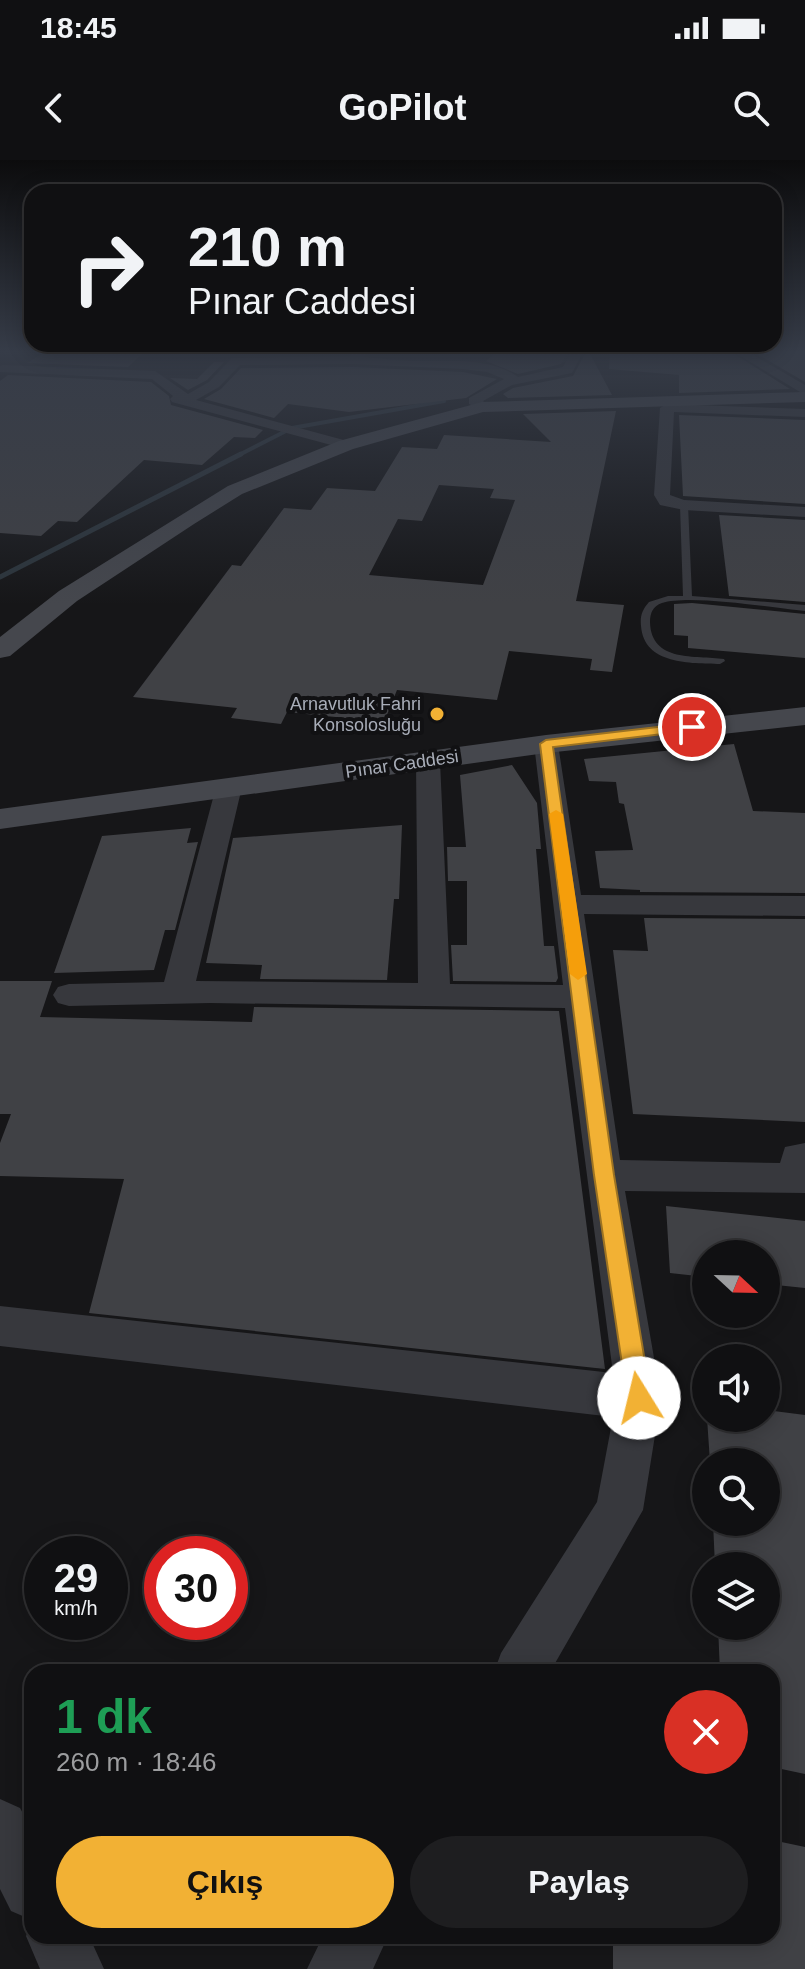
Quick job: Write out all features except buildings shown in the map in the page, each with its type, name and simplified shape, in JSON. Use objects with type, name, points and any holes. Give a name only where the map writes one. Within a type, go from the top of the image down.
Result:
[{"type":"street","points":[[316,436],[346,445]]},
{"type":"street","points":[[0,650],[68,596],[235,490],[346,445],[377,436]]},
{"type":"street","points":[[665,436],[662,495],[666,501],[684,505],[805,512]]},
{"type":"street","name":"Pınar Caddesi","points":[[0,819],[546,744],[805,716]]},
{"type":"street","points":[[525,1664],[619,1510],[639,1398],[604,1175],[546,744]]},
{"type":"street","points":[[428,761],[434,993]]},
{"type":"street","points":[[177,993],[229,787]]},
{"type":"street","points":[[569,904],[805,906]]},
{"type":"street","points":[[69,995],[434,993],[581,997]]},
{"type":"street","points":[[604,1175],[800,1179],[798,1158],[805,1158]]},
{"type":"street","points":[[0,1326],[639,1398]]},
{"type":"street","points":[[0,1828],[24,1874]]},
{"type":"street","points":[[60,1944],[73,1969]]},
{"type":"street","points":[[338,1969],[353,1944]]},
{"type":"lane","points":[[684,505],[688,599]]},
{"type":"lane","points":[[720,661],[677,658],[654,649],[645,635],[646,614],[650,605],[662,599],[688,599],[805,608]]},
{"type":"waterway","points":[[237,456],[275,436]]},
{"type":"waterway","points":[[0,577],[241,454]]},
{"type":"slow traffic","points":[[556,814],[578,974]]},
{"type":"place","name":"Arnavutluk Fahri Konsolosluğu","points":[[437,714]]},
{"type":"route","points":[[639,1398],[604,1175],[546,744],[692,727]]}]
